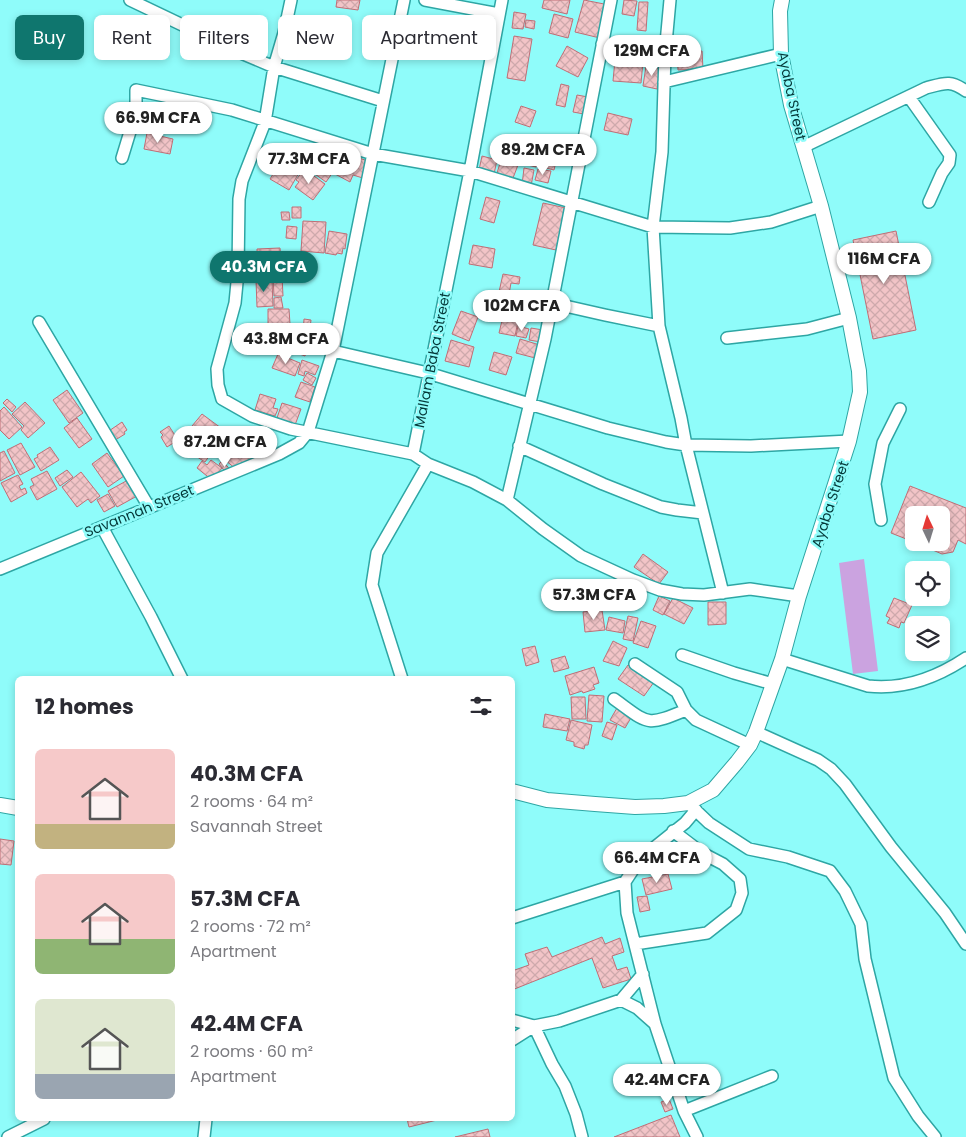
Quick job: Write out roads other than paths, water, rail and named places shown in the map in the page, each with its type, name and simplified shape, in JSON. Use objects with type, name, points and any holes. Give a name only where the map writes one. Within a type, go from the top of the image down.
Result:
[{"type":"main road","name":"Ayaba Street","points":[[515,792],[547,800],[594,804],[635,807],[692,806],[713,790],[750,745],[782,659],[799,596],[850,441],[860,392],[859,371],[849,318],[821,206],[791,105],[781,54],[780,11],[782,0]]},
{"type":"main road","points":[[0,805],[15,808]]},
{"type":"street","points":[[130,0],[274,67],[383,101]]},
{"type":"street","points":[[291,0],[274,67],[265,122],[242,181],[239,199],[238,272],[235,303],[217,369],[218,385],[222,399],[252,416],[291,430],[413,454],[428,464],[473,482],[507,500],[581,556],[660,590],[682,594],[723,593],[750,589],[799,596]]},
{"type":"street","points":[[308,432],[333,352],[404,0]]},
{"type":"street","points":[[425,0],[499,14]]},
{"type":"street","name":"Mallam Baba Street","points":[[413,454],[502,0]]},
{"type":"street","points":[[507,500],[529,404],[536,382],[611,0]]},
{"type":"street","points":[[670,0],[665,54],[662,152],[653,227],[659,326],[723,593]]},
{"type":"street","points":[[602,44],[665,54]]},
{"type":"street","points":[[664,82],[781,54]]},
{"type":"street","points":[[803,147],[926,88],[954,83],[966,91]]},
{"type":"street","points":[[122,158],[136,112],[136,90],[232,110],[265,122],[373,154],[470,171],[653,227],[730,228],[771,222],[821,206]]},
{"type":"street","points":[[909,97],[950,155],[949,163],[942,173],[929,202]]},
{"type":"street","points":[[552,302],[606,316],[659,326]]},
{"type":"street","points":[[727,338],[807,329],[849,318]]},
{"type":"street","points":[[39,322],[149,507]]},
{"type":"street","points":[[333,352],[428,373],[617,430],[686,445],[751,446],[850,441]]},
{"type":"street","points":[[881,520],[875,484],[883,443],[900,410]]},
{"type":"street","name":"Savannah Street","points":[[0,569],[279,454],[299,443],[308,432]]},
{"type":"street","points":[[519,446],[603,484],[660,507],[703,512]]},
{"type":"street","points":[[401,676],[372,585],[377,553],[428,464]]},
{"type":"street","points":[[102,526],[180,676]]},
{"type":"street","points":[[682,655],[773,684]]},
{"type":"street","points":[[782,659],[868,686],[898,687],[924,681],[952,668],[966,658]]},
{"type":"street","points":[[636,664],[677,692],[686,710],[696,720],[750,745]]},
{"type":"street","points":[[614,699],[643,720],[653,722],[686,710]]},
{"type":"street","points":[[756,732],[818,760],[831,769],[845,784],[891,847],[945,913],[966,944]]},
{"type":"street","points":[[696,1137],[684,1111],[655,1024],[627,913],[625,882],[640,859],[684,823],[692,806],[709,823],[749,849],[788,857],[830,871],[845,891],[861,924],[864,960],[894,1078],[913,1110],[935,1137]]},
{"type":"street","points":[[635,944],[707,933],[736,910],[742,893],[740,879],[723,864],[702,853],[673,831]]},
{"type":"street","points":[[515,917],[625,882]]},
{"type":"street","points":[[515,1038],[534,1026],[583,1014],[621,1000],[643,974]]},
{"type":"street","points":[[621,1000],[637,1008],[655,1024]]},
{"type":"street","points":[[515,1021],[534,1026],[565,1086],[576,1114],[582,1137]]},
{"type":"street","points":[[684,1111],[772,1076]]},
{"type":"street","points":[[8,1137],[26,1133],[41,1121]]},
{"type":"street","points":[[204,1137],[206,1121]]}]
